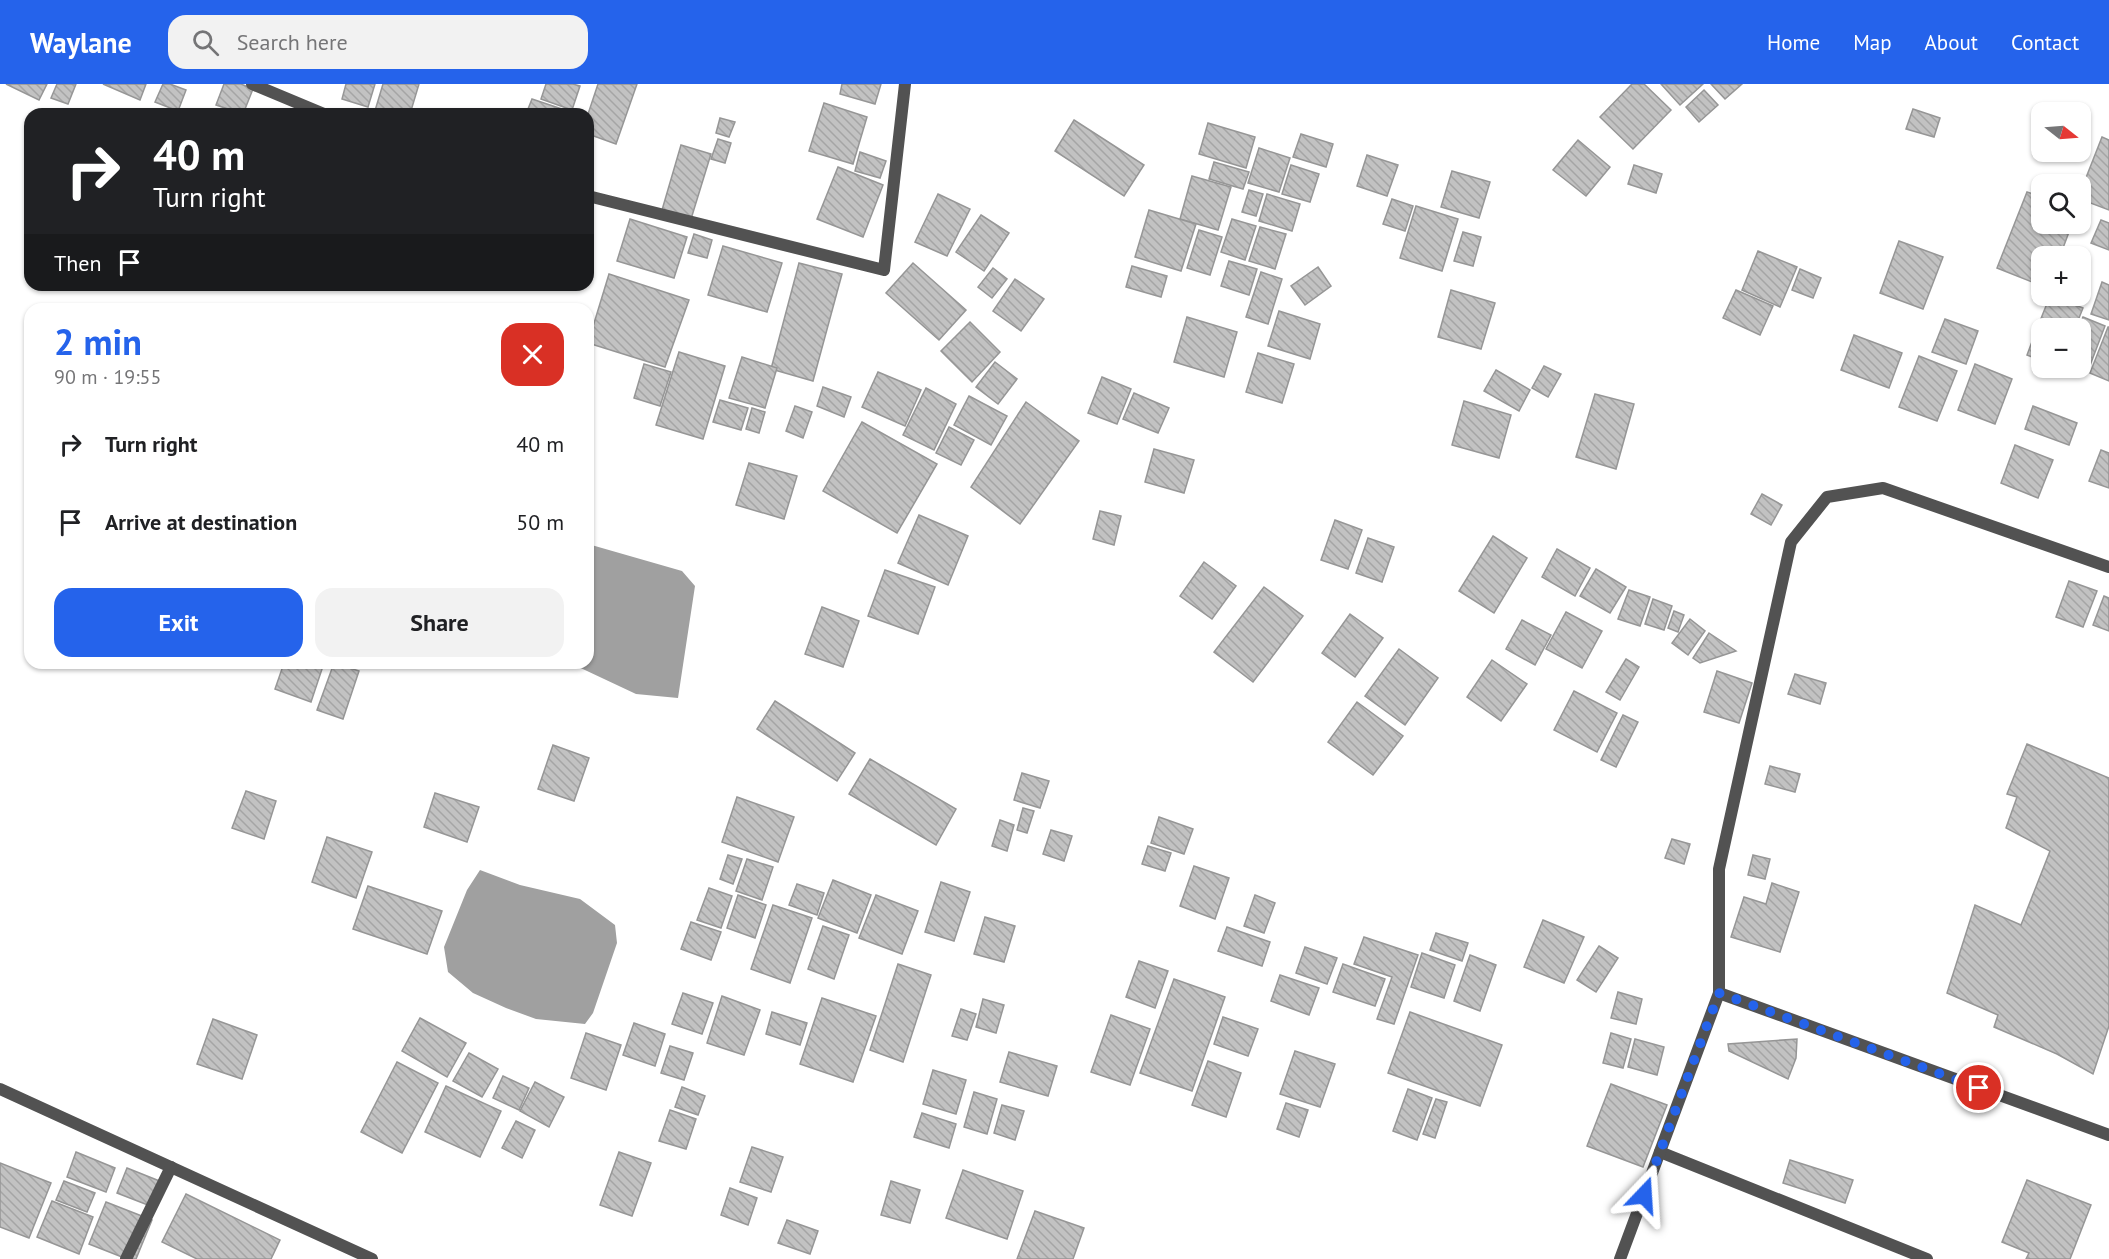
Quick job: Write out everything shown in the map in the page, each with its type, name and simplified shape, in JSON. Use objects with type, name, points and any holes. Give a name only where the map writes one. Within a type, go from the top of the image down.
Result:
[{"type":"street","points":[[252,84],[310,108]]},
{"type":"street","points":[[594,198],[884,270],[905,84]]},
{"type":"street","points":[[1620,1259],[1719,993],[1719,869],[1791,542],[1827,497],[1883,488],[2109,567]]},
{"type":"street","points":[[1719,993],[2109,1135]]},
{"type":"street","points":[[0,1089],[372,1259]]},
{"type":"street","points":[[1660,1152],[1928,1259]]},
{"type":"street","points":[[126,1259],[171,1167]]},
{"type":"shaded area","points":[[594,546],[682,571],[695,586],[678,698],[636,694],[583,669],[594,669]]},
{"type":"shaded area","points":[[480,870],[520,885],[580,899],[615,925],[617,943],[593,1013],[585,1024],[536,1019],[506,1008],[473,993],[448,972],[444,947],[467,890]]},
{"type":"building","points":[[6,84],[47,84],[39,100]]},
{"type":"building","points":[[57,84],[76,84],[68,104],[51,98]]},
{"type":"building","points":[[103,84],[146,84],[140,100]]},
{"type":"building","points":[[163,84],[186,90],[179,108],[170,108],[155,102]]},
{"type":"building","points":[[224,84],[241,84],[253,89],[245,108],[225,108],[216,105]]},
{"type":"building","points":[[346,84],[375,84],[368,107],[342,99]]},
{"type":"building","points":[[383,84],[419,84],[412,108],[376,108]]},
{"type":"building","points":[[546,84],[580,86],[573,108],[541,99]]},
{"type":"building","points":[[598,84],[637,84],[616,144],[594,136],[594,108],[590,108]]},
{"type":"building","points":[[842,84],[881,84],[875,104],[840,94]]},
{"type":"building","points":[[1632,84],[1644,84],[1671,110],[1633,149],[1600,117]]},
{"type":"building","points":[[1661,84],[1703,84],[1680,105]]},
{"type":"building","points":[[1711,84],[1742,84],[1725,99]]},
{"type":"building","points":[[1704,90],[1718,105],[1699,122],[1686,107]]},
{"type":"building","points":[[532,99],[559,108],[528,108]]},
{"type":"building","points":[[824,103],[867,117],[853,164],[809,151]]},
{"type":"building","points":[[1913,109],[1940,118],[1934,137],[1906,129]]},
{"type":"building","points":[[720,118],[735,122],[729,137],[716,133]]},
{"type":"building","points":[[1074,120],[1144,165],[1124,196],[1055,151]]},
{"type":"building","points":[[1208,123],[1255,137],[1246,168],[1199,154]]},
{"type":"building","points":[[1301,134],[1333,144],[1326,167],[1293,157]]},
{"type":"building","points":[[2102,137],[2109,140],[2109,210],[2091,203],[2091,174],[2087,174]]},
{"type":"building","points":[[718,139],[731,143],[725,163],[711,159]]},
{"type":"building","points":[[1578,140],[1610,167],[1586,196],[1553,170]]},
{"type":"building","points":[[681,145],[711,154],[691,219],[662,210]]},
{"type":"building","points":[[1259,148],[1290,158],[1279,192],[1248,183]]},
{"type":"building","points":[[860,152],[886,161],[880,178],[855,171]]},
{"type":"building","points":[[1367,155],[1398,165],[1387,196],[1357,186]]},
{"type":"building","points":[[1214,162],[1249,172],[1243,189],[1209,179]]},
{"type":"building","points":[[1291,165],[1319,174],[1310,202],[1282,194]]},
{"type":"building","points":[[1634,165],[1662,174],[1656,193],[1628,184]]},
{"type":"building","points":[[838,167],[883,185],[863,237],[817,219]]},
{"type":"building","points":[[1452,171],[1490,182],[1479,218],[1441,207]]},
{"type":"building","points":[[1192,176],[1231,187],[1218,230],[1180,219]]},
{"type":"building","points":[[1249,190],[1263,194],[1256,216],[1242,212]]},
{"type":"building","points":[[2027,192],[2031,193],[2031,234],[2068,234],[2064,246],[2031,246],[2031,282],[1997,268]]},
{"type":"building","points":[[938,194],[970,209],[947,256],[915,242]]},
{"type":"building","points":[[1267,194],[1300,204],[1292,231],[1259,221]]},
{"type":"building","points":[[1392,199],[1413,206],[1405,231],[1383,224]]},
{"type":"building","points":[[1416,206],[1458,219],[1442,271],[1400,258]]},
{"type":"building","points":[[1149,210],[1196,224],[1181,271],[1135,257]]},
{"type":"building","points":[[981,215],[1009,233],[984,271],[956,252]]},
{"type":"building","points":[[630,219],[687,237],[674,278],[617,261]]},
{"type":"building","points":[[1232,219],[1256,226],[1245,260],[1221,252]]},
{"type":"building","points":[[2101,220],[2109,223],[2109,250],[2091,243]]},
{"type":"building","points":[[1260,227],[1286,234],[1275,269],[1249,261]]},
{"type":"building","points":[[1199,230],[1222,237],[1210,275],[1187,268]]},
{"type":"building","points":[[1463,232],[1481,237],[1473,266],[1454,261]]},
{"type":"building","points":[[694,234],[712,240],[707,258],[688,253]]},
{"type":"building","points":[[1899,241],[1943,257],[1923,309],[1880,293]]},
{"type":"building","points":[[723,246],[782,263],[767,312],[708,295]]},
{"type":"building","points":[[1758,251],[1797,267],[1780,307],[1742,290]]},
{"type":"building","points":[[1229,261],[1257,269],[1249,295],[1221,286]]},
{"type":"building","points":[[799,263],[842,274],[813,381],[771,369]]},
{"type":"building","points":[[913,263],[966,310],[939,340],[886,293]]},
{"type":"building","points":[[1132,266],[1167,276],[1161,297],[1126,287]]},
{"type":"building","points":[[1318,267],[1331,286],[1305,305],[1291,286]]},
{"type":"building","points":[[993,268],[1007,279],[992,298],[978,287]]},
{"type":"building","points":[[1800,269],[1821,278],[1813,298],[1792,290]]},
{"type":"building","points":[[1261,272],[1282,279],[1268,324],[1246,317]]},
{"type":"building","points":[[609,274],[689,300],[665,367],[594,345],[594,323]]},
{"type":"building","points":[[1015,279],[1044,299],[1021,331],[993,311]]},
{"type":"building","points":[[2102,282],[2109,285],[2109,320],[2091,314]]},
{"type":"building","points":[[1451,290],[1495,303],[1481,349],[1438,337]]},
{"type":"building","points":[[1736,290],[1773,306],[1760,335],[1723,318]]},
{"type":"building","points":[[2046,306],[2083,308],[2079,318],[2041,318]]},
{"type":"building","points":[[1279,311],[1320,324],[1310,359],[1268,346]]},
{"type":"building","points":[[1187,317],[1237,332],[1224,377],[1174,362]]},
{"type":"building","points":[[1945,319],[1978,331],[1966,364],[1932,352]]},
{"type":"building","points":[[2091,320],[2105,326],[2091,363]]},
{"type":"building","points":[[970,322],[1000,352],[972,382],[941,351]]},
{"type":"building","points":[[2109,327],[2109,381],[2091,373]]},
{"type":"building","points":[[1854,335],[1902,353],[1889,388],[1841,370]]},
{"type":"building","points":[[2031,344],[2031,357],[2027,355]]},
{"type":"building","points":[[679,352],[725,366],[703,439],[656,425]]},
{"type":"building","points":[[1258,353],[1294,364],[1282,403],[1246,392]]},
{"type":"building","points":[[1919,356],[1957,371],[1937,421],[1899,407]]},
{"type":"building","points":[[742,357],[777,368],[765,408],[729,398]]},
{"type":"building","points":[[995,362],[1017,379],[998,404],[976,387]]},
{"type":"building","points":[[644,364],[671,372],[660,406],[634,398]]},
{"type":"building","points":[[1975,364],[2012,379],[1995,424],[1958,410]]},
{"type":"building","points":[[1544,366],[1561,374],[1548,397],[1532,388]]},
{"type":"building","points":[[1496,370],[1530,390],[1519,411],[1484,391]]},
{"type":"building","points":[[878,372],[921,390],[905,426],[862,407]]},
{"type":"building","points":[[1102,377],[1131,389],[1117,424],[1088,413]]},
{"type":"building","points":[[823,387],[851,397],[844,417],[817,406]]},
{"type":"building","points":[[926,388],[956,404],[934,450],[903,435]]},
{"type":"building","points":[[1134,393],[1169,408],[1158,433],[1123,419]]},
{"type":"building","points":[[1595,394],[1634,404],[1616,469],[1576,457]]},
{"type":"building","points":[[969,396],[1007,416],[991,445],[954,425]]},
{"type":"building","points":[[720,400],[748,408],[741,430],[713,422]]},
{"type":"building","points":[[1464,401],[1511,415],[1499,458],[1452,445]]},
{"type":"building","points":[[1026,402],[1079,441],[1020,524],[971,487]]},
{"type":"building","points":[[795,406],[812,412],[803,438],[786,431]]},
{"type":"building","points":[[2033,406],[2077,423],[2069,445],[2025,429]]},
{"type":"building","points":[[752,408],[765,412],[759,433],[746,429]]},
{"type":"building","points":[[862,422],[937,464],[897,533],[823,491]]},
{"type":"building","points":[[949,427],[974,440],[961,465],[936,453]]},
{"type":"building","points":[[2015,445],[2053,460],[2038,498],[2001,483]]},
{"type":"building","points":[[1154,449],[1194,460],[1184,493],[1145,482]]},
{"type":"building","points":[[2101,450],[2109,453],[2109,488],[2089,481]]},
{"type":"building","points":[[749,463],[797,476],[784,519],[736,505]]},
{"type":"building","points":[[1762,494],[1782,505],[1771,525],[1751,514]]},
{"type":"building","points":[[1100,511],[1121,516],[1114,545],[1093,539]]},
{"type":"building","points":[[919,515],[968,536],[948,585],[898,563]]},
{"type":"building","points":[[1335,520],[1362,530],[1348,569],[1321,560]]},
{"type":"building","points":[[1493,536],[1527,558],[1494,613],[1459,591]]},
{"type":"building","points":[[1368,538],[1394,547],[1382,582],[1356,573]]},
{"type":"building","points":[[1557,549],[1590,568],[1575,596],[1542,577]]},
{"type":"building","points":[[1204,562],[1236,586],[1212,619],[1180,596]]},
{"type":"building","points":[[1596,569],[1626,587],[1610,613],[1580,596]]},
{"type":"building","points":[[885,570],[935,587],[918,634],[868,616]]},
{"type":"building","points":[[2069,581],[2097,591],[2083,627],[2056,617]]},
{"type":"building","points":[[1264,587],[1303,616],[1253,682],[1214,652]]},
{"type":"building","points":[[1629,590],[1650,597],[1640,626],[1618,619]]},
{"type":"building","points":[[2104,596],[2109,598],[2109,631],[2093,625]]},
{"type":"building","points":[[1653,599],[1672,606],[1664,630],[1645,624]]},
{"type":"building","points":[[822,607],[859,621],[843,667],[805,654]]},
{"type":"building","points":[[1674,611],[1684,615],[1678,632],[1668,628]]},
{"type":"building","points":[[1566,612],[1602,631],[1582,668],[1546,649]]},
{"type":"building","points":[[1350,614],[1383,638],[1355,677],[1322,653]]},
{"type":"building","points":[[1690,619],[1705,631],[1688,655],[1672,643]]},
{"type":"building","points":[[1522,620],[1551,635],[1535,665],[1506,649]]},
{"type":"building","points":[[1709,633],[1736,651],[1700,663],[1693,658]]},
{"type":"building","points":[[1399,649],[1438,678],[1405,725],[1365,696]]},
{"type":"building","points":[[1626,659],[1639,667],[1620,700],[1606,692]]},
{"type":"building","points":[[1492,660],[1527,684],[1501,721],[1467,697]]},
{"type":"building","points":[[282,669],[322,669],[311,702],[275,689]]},
{"type":"building","points":[[332,669],[359,671],[343,719],[317,710]]},
{"type":"building","points":[[1717,671],[1752,683],[1739,723],[1704,712]]},
{"type":"building","points":[[1795,674],[1826,683],[1820,704],[1788,694]]},
{"type":"building","points":[[1574,691],[1617,713],[1597,752],[1554,730]]},
{"type":"building","points":[[775,701],[855,753],[837,781],[757,729]]},
{"type":"building","points":[[1357,702],[1403,736],[1373,775],[1328,742]]},
{"type":"building","points":[[1623,715],[1638,722],[1616,767],[1601,760]]},
{"type":"building","points":[[2027,744],[2109,778],[2109,1026],[2093,1074],[2057,1054],[1994,1027],[1998,1015],[1947,993],[1975,905],[2021,925],[2050,851],[2006,828],[2017,797],[2007,794]]},
{"type":"building","points":[[553,745],[589,758],[574,801],[538,789]]},
{"type":"building","points":[[870,759],[956,809],[936,845],[849,794]]},
{"type":"building","points":[[1770,766],[1800,774],[1795,792],[1765,784]]},
{"type":"building","points":[[1022,773],[1049,781],[1040,808],[1014,800]]},
{"type":"building","points":[[246,791],[276,801],[264,839],[232,828]]},
{"type":"building","points":[[435,793],[479,807],[467,842],[424,827]]},
{"type":"building","points":[[737,797],[794,817],[778,862],[722,842]]},
{"type":"building","points":[[1023,808],[1034,811],[1027,833],[1017,830]]},
{"type":"building","points":[[1159,817],[1193,829],[1184,854],[1151,843]]},
{"type":"building","points":[[1000,820],[1014,825],[1007,851],[992,846]]},
{"type":"building","points":[[1051,830],[1072,836],[1064,861],[1043,854]]},
{"type":"building","points":[[327,837],[372,852],[356,898],[312,882]]},
{"type":"building","points":[[1672,839],[1690,844],[1684,864],[1665,858]]},
{"type":"building","points":[[1148,846],[1171,853],[1165,871],[1142,864]]},
{"type":"building","points":[[728,855],[742,859],[733,884],[720,879]]},
{"type":"building","points":[[1753,855],[1770,859],[1765,879],[1748,875]]},
{"type":"building","points":[[747,859],[773,867],[762,900],[736,891]]},
{"type":"building","points":[[1194,866],[1229,878],[1215,919],[1180,906]]},
{"type":"building","points":[[833,880],[871,895],[857,933],[818,918]]},
{"type":"building","points":[[941,882],[970,892],[954,941],[925,932]]},
{"type":"building","points":[[1772,883],[1799,892],[1780,952],[1731,937],[1744,897],[1766,904]]},
{"type":"building","points":[[797,884],[824,893],[817,915],[789,905]]},
{"type":"building","points":[[368,886],[442,911],[427,954],[353,929]]},
{"type":"building","points":[[709,888],[732,896],[721,928],[697,920]]},
{"type":"building","points":[[738,895],[766,905],[755,938],[727,928]]},
{"type":"building","points":[[876,895],[918,911],[902,954],[859,938]]},
{"type":"building","points":[[1255,895],[1275,903],[1264,933],[1244,926]]},
{"type":"building","points":[[773,905],[812,918],[790,983],[751,969]]},
{"type":"building","points":[[985,917],[1015,926],[1004,962],[974,954]]},
{"type":"building","points":[[1543,920],[1584,937],[1564,983],[1524,967]]},
{"type":"building","points":[[691,922],[721,932],[711,960],[681,949]]},
{"type":"building","points":[[823,926],[849,935],[834,979],[808,969]]},
{"type":"building","points":[[1227,927],[1270,942],[1262,966],[1218,951]]},
{"type":"building","points":[[1436,933],[1468,943],[1462,961],[1430,950]]},
{"type":"building","points":[[1364,937],[1418,955],[1394,1024],[1377,1019],[1392,977],[1354,964]]},
{"type":"building","points":[[1599,946],[1618,958],[1596,992],[1577,980]]},
{"type":"building","points":[[1305,947],[1337,958],[1327,984],[1296,973]]},
{"type":"building","points":[[1422,953],[1455,965],[1444,998],[1411,987]]},
{"type":"building","points":[[1470,955],[1496,965],[1480,1011],[1454,1001]]},
{"type":"building","points":[[1139,961],[1168,971],[1155,1008],[1126,997]]},
{"type":"building","points":[[898,964],[931,975],[903,1062],[870,1050]]},
{"type":"building","points":[[1343,964],[1385,979],[1375,1006],[1333,992]]},
{"type":"building","points":[[1280,975],[1319,988],[1309,1015],[1271,1001]]},
{"type":"building","points":[[1174,979],[1225,997],[1192,1091],[1140,1073]]},
{"type":"building","points":[[1618,992],[1642,999],[1636,1024],[1611,1018]]},
{"type":"building","points":[[683,993],[713,1003],[702,1034],[672,1024]]},
{"type":"building","points":[[722,996],[760,1010],[744,1055],[707,1043]]},
{"type":"building","points":[[822,998],[876,1016],[853,1082],[800,1064]]},
{"type":"building","points":[[983,999],[1004,1005],[996,1033],[976,1027]]},
{"type":"building","points":[[961,1009],[976,1014],[967,1040],[952,1036]]},
{"type":"building","points":[[772,1012],[807,1023],[800,1045],[766,1034]]},
{"type":"building","points":[[1410,1012],[1502,1045],[1480,1106],[1388,1073]]},
{"type":"building","points":[[1111,1015],[1150,1029],[1130,1085],[1091,1072]]},
{"type":"building","points":[[1223,1017],[1258,1029],[1248,1056],[1214,1044]]},
{"type":"building","points":[[420,1018],[466,1043],[447,1077],[402,1051]]},
{"type":"building","points":[[213,1019],[257,1035],[242,1079],[197,1064]]},
{"type":"building","points":[[634,1023],[665,1034],[655,1066],[623,1055]]},
{"type":"building","points":[[586,1033],[621,1045],[606,1090],[571,1078]]},
{"type":"building","points":[[1611,1033],[1631,1039],[1623,1068],[1603,1063]]},
{"type":"building","points":[[1635,1039],[1664,1047],[1657,1075],[1628,1067]]},
{"type":"building","points":[[1797,1039],[1796,1058],[1788,1079],[1729,1051],[1728,1044]]},
{"type":"building","points":[[670,1046],[693,1053],[684,1080],[661,1073]]},
{"type":"building","points":[[1295,1051],[1335,1064],[1320,1107],[1280,1094]]},
{"type":"building","points":[[1009,1052],[1057,1066],[1048,1096],[1000,1082]]},
{"type":"building","points":[[469,1053],[498,1069],[482,1097],[453,1081]]},
{"type":"building","points":[[1208,1061],[1241,1073],[1226,1117],[1192,1105]]},
{"type":"building","points":[[397,1062],[438,1083],[402,1153],[361,1132]]},
{"type":"building","points":[[933,1070],[966,1080],[956,1114],[923,1104]]},
{"type":"building","points":[[503,1076],[529,1088],[519,1110],[493,1098]]},
{"type":"building","points":[[535,1082],[564,1097],[549,1127],[520,1111]]},
{"type":"building","points":[[1611,1084],[1667,1105],[1643,1167],[1587,1146]]},
{"type":"building","points":[[446,1086],[501,1111],[480,1157],[425,1132]]},
{"type":"building","points":[[682,1087],[705,1096],[698,1115],[675,1107]]},
{"type":"building","points":[[1408,1089],[1432,1098],[1417,1140],[1393,1131]]},
{"type":"building","points":[[974,1092],[997,1099],[987,1134],[964,1127]]},
{"type":"building","points":[[1436,1099],[1447,1102],[1435,1138],[1423,1134]]},
{"type":"building","points":[[1286,1103],[1308,1110],[1299,1137],[1277,1129]]},
{"type":"building","points":[[1002,1105],[1024,1111],[1015,1140],[994,1133]]},
{"type":"building","points":[[670,1110],[696,1119],[686,1149],[659,1141]]},
{"type":"building","points":[[922,1113],[956,1124],[949,1148],[914,1137]]},
{"type":"building","points":[[516,1121],[535,1130],[522,1158],[502,1148]]},
{"type":"building","points":[[752,1147],[783,1157],[771,1192],[740,1182]]},
{"type":"building","points":[[76,1152],[115,1168],[106,1192],[67,1177]]},
{"type":"building","points":[[619,1152],[651,1163],[632,1216],[600,1205]]},
{"type":"building","points":[[1790,1160],[1853,1180],[1845,1203],[1783,1183]]},
{"type":"building","points":[[0,1163],[51,1183],[29,1238],[0,1227]]},
{"type":"building","points":[[127,1168],[162,1182],[153,1207],[117,1193]]},
{"type":"building","points":[[963,1170],[1023,1191],[1007,1239],[946,1218]]},
{"type":"building","points":[[2027,1180],[2091,1205],[2070,1259],[2026,1259],[2029,1253],[2002,1242]]},
{"type":"building","points":[[64,1181],[95,1193],[87,1212],[56,1200]]},
{"type":"building","points":[[891,1181],[920,1190],[910,1223],[881,1215]]},
{"type":"building","points":[[730,1188],[757,1198],[748,1225],[721,1215]]},
{"type":"building","points":[[186,1194],[280,1240],[271,1259],[197,1259],[162,1242]]},
{"type":"building","points":[[52,1201],[93,1217],[79,1254],[37,1237]]},
{"type":"building","points":[[106,1202],[152,1220],[136,1259],[127,1259],[89,1244]]},
{"type":"building","points":[[1035,1211],[1084,1228],[1073,1259],[1017,1259]]},
{"type":"building","points":[[787,1220],[818,1231],[810,1254],[778,1243]]},
{"type":"route","points":[[1644,1195],[1719,993],[1979,1088]]}]
